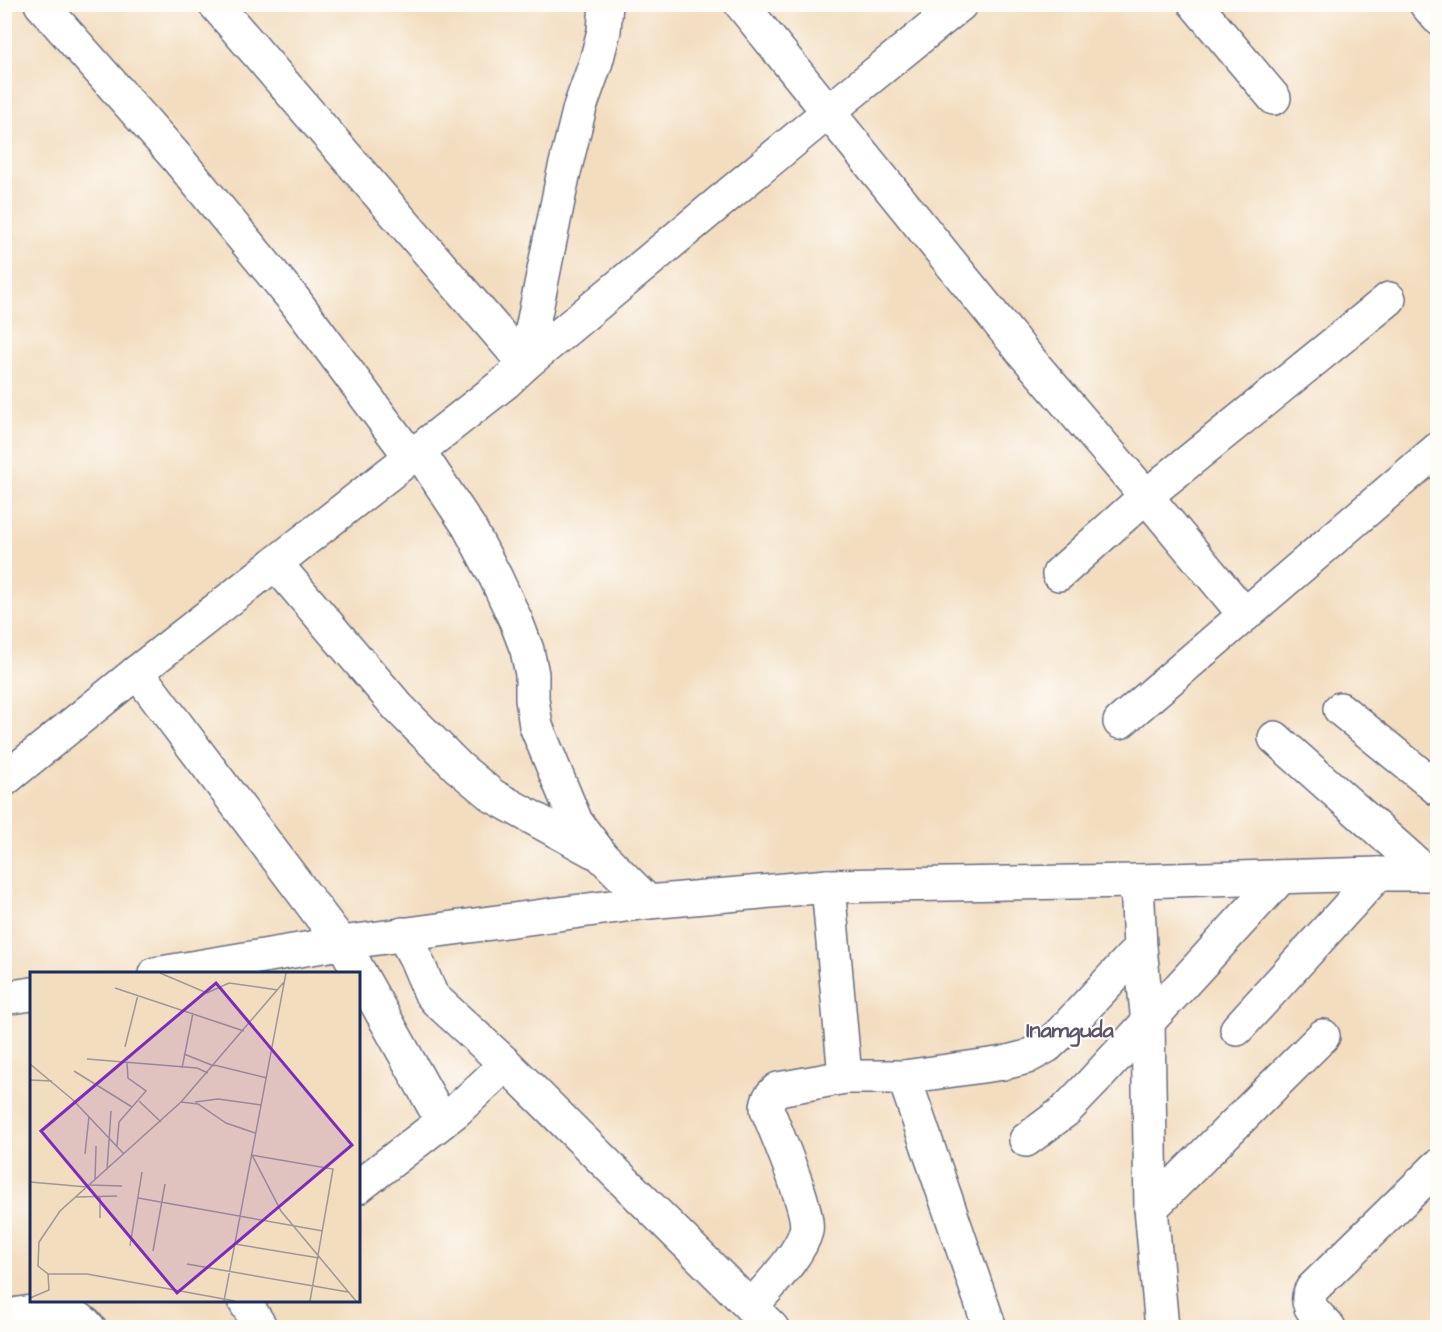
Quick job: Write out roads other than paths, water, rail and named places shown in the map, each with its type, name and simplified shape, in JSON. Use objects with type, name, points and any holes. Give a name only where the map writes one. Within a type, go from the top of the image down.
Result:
[{"type":"street","points":[[41,4],[177,158],[295,302],[469,527],[496,578],[527,650],[532,674],[532,699],[536,726],[576,822],[602,856],[648,902]]},
{"type":"street","points":[[215,4],[505,382]]},
{"type":"street","points":[[505,382],[580,107],[596,62],[604,31],[606,4]]},
{"type":"street","points":[[741,4],[1015,342],[1245,615]]},
{"type":"street","points":[[4,780],[137,672],[505,382],[961,4]]},
{"type":"street","points":[[1195,4],[1274,98]]},
{"type":"street","points":[[1426,4],[1437,18]]},
{"type":"street","points":[[1059,574],[1146,496],[1389,299]]},
{"type":"street","points":[[1120,722],[1437,449]]},
{"type":"street","points":[[275,563],[398,707],[458,768],[493,796],[602,856]]},
{"type":"street","points":[[137,672],[342,943],[358,972]]},
{"type":"street","points":[[1340,709],[1432,774]]},
{"type":"street","points":[[1275,738],[1432,874]]},
{"type":"street","points":[[1237,1029],[1378,874]]},
{"type":"street","points":[[166,972],[342,943],[648,902],[828,886],[1432,874]]},
{"type":"street","points":[[1026,1140],[1065,1111],[1281,878]]},
{"type":"street","points":[[1137,881],[1140,948],[1148,1022],[1151,1208],[1162,1328]]},
{"type":"street","points":[[828,886],[844,1077]]},
{"type":"street","points":[[404,934],[431,994],[506,1064],[762,1317],[806,1230],[805,1214],[767,1109],[767,1101],[778,1089],[844,1077],[904,1077],[1004,1063],[1028,1057],[1047,1046],[1062,1032],[1140,948]]},
{"type":"street","points":[[360,975],[442,1121]]},
{"type":"street","points":[[4,998],[30,994]]},
{"type":"street","points":[[1151,1208],[1323,1036]]},
{"type":"street","points":[[360,1184],[456,1111],[506,1064]]},
{"type":"street","points":[[904,1077],[990,1328]]},
{"type":"street","points":[[1329,1328],[1312,1310],[1308,1302],[1308,1295],[1312,1289],[1437,1166]]},
{"type":"street","points":[[245,1302],[261,1328]]},
{"type":"street","points":[[4,1315],[41,1310],[68,1314],[86,1323],[89,1328]]},
{"type":"district","name":"Inamguda","points":[[1070,1029]]}]
